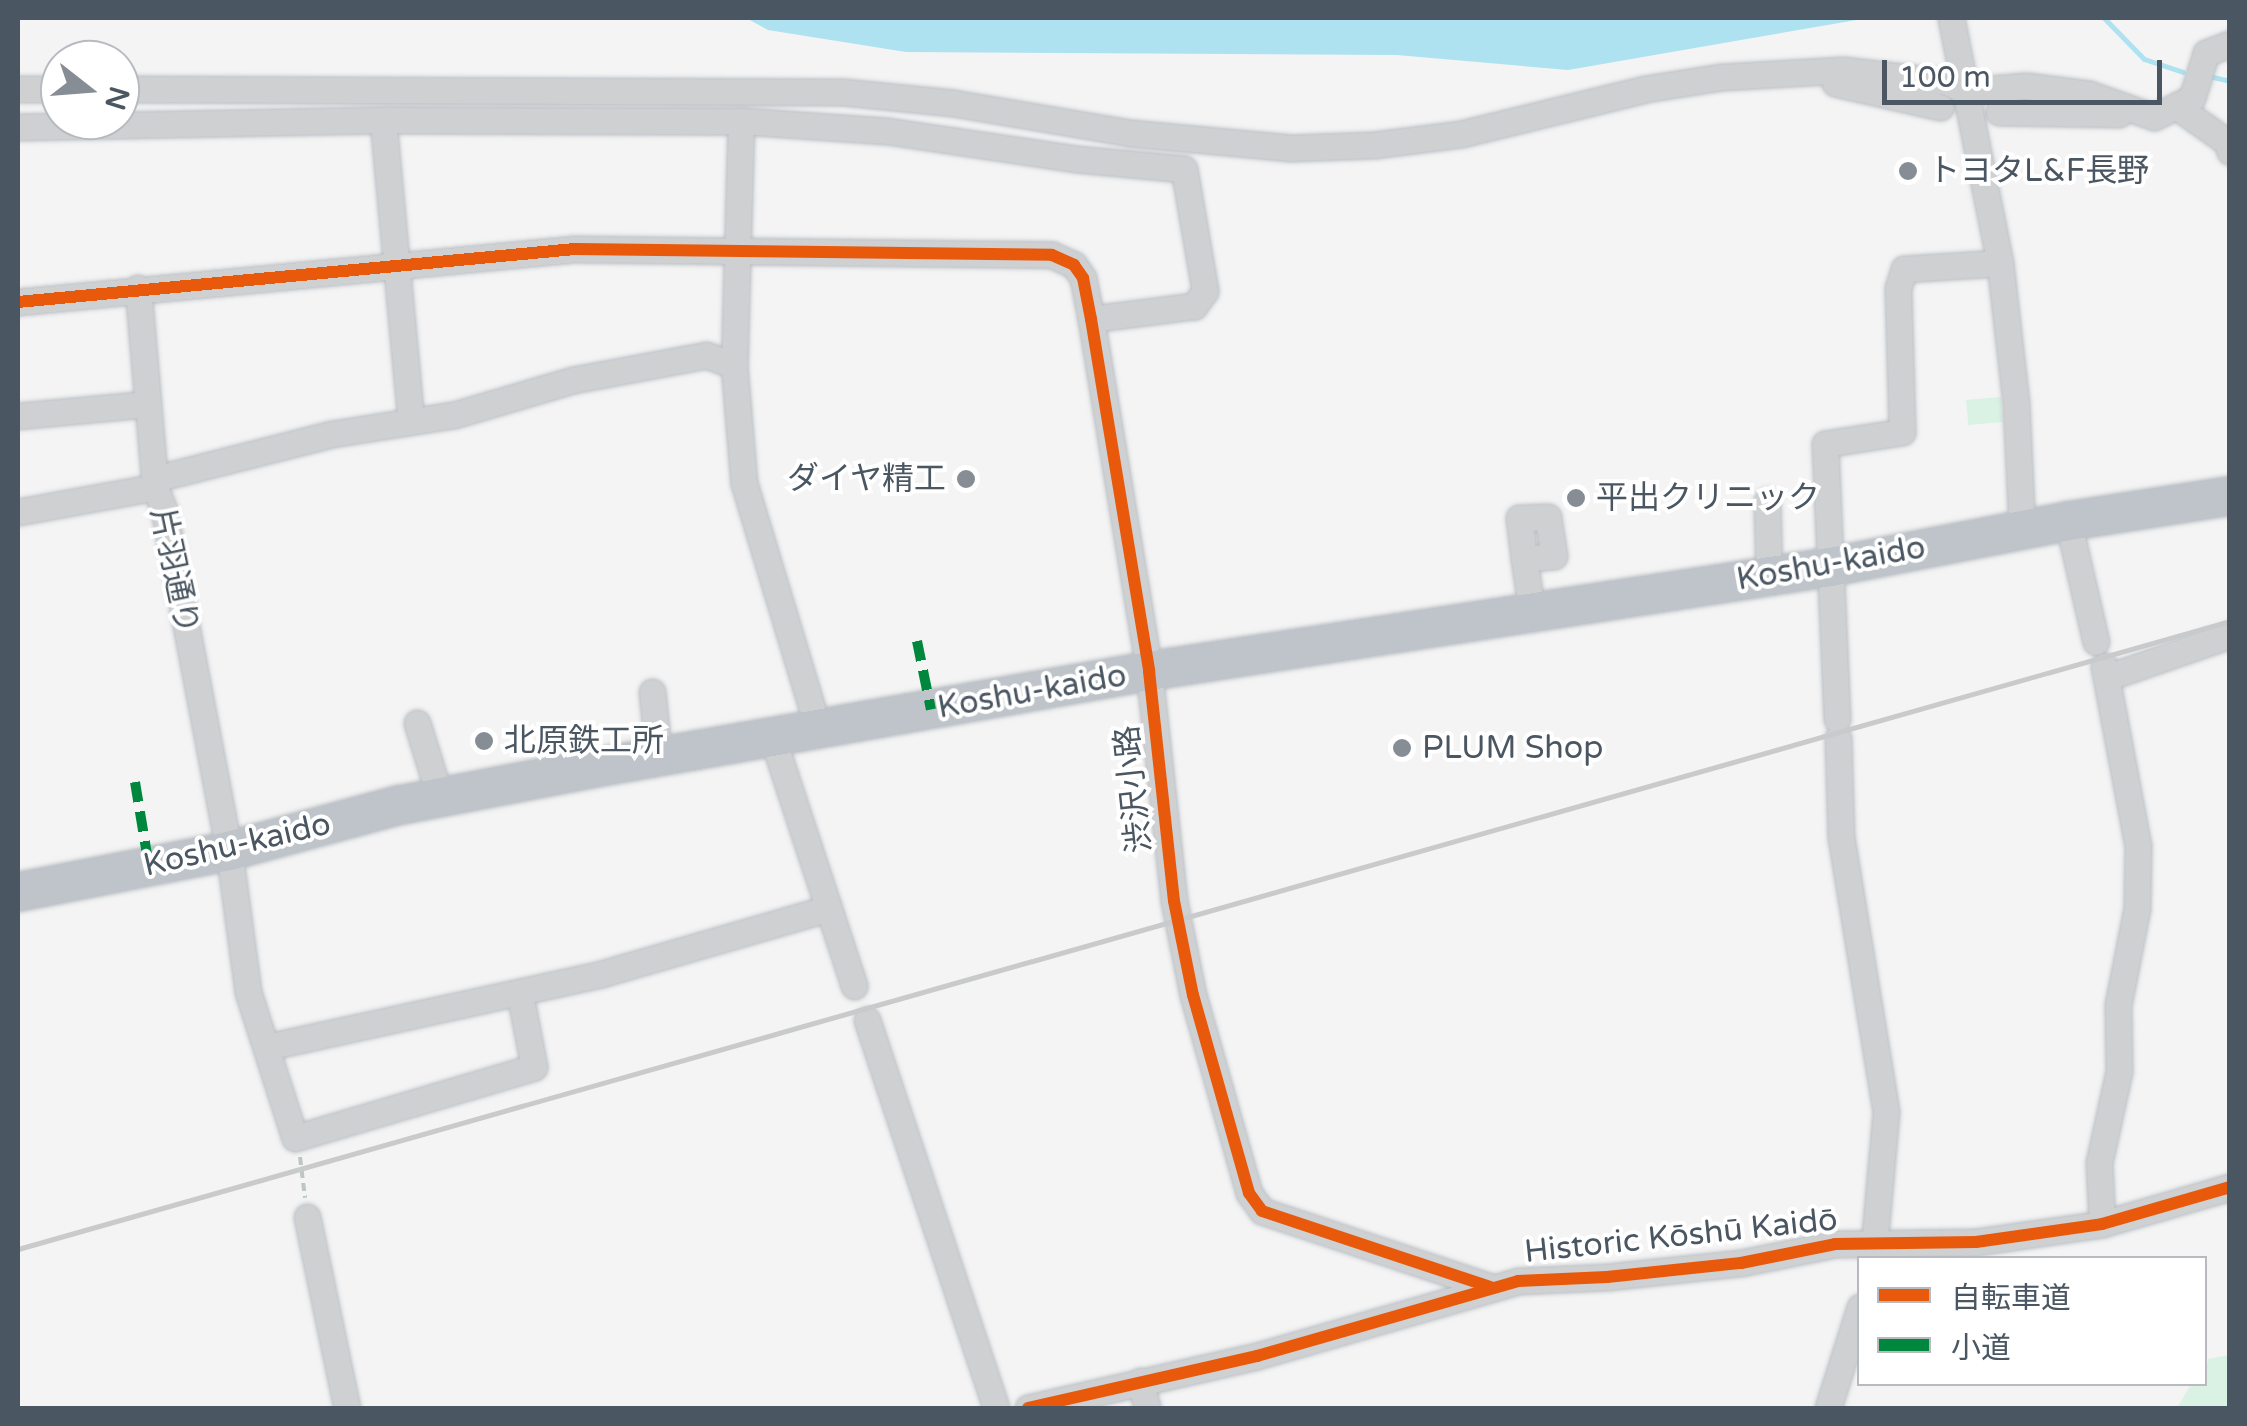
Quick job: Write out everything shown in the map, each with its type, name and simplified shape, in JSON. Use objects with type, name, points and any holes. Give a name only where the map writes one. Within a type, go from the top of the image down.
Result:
[{"type":"highway","name":"Koshu-kaido","points":[[18,892],[230,851],[440,798],[660,757],[1149,671],[1830,567],[2068,521],[2230,496]]},
{"type":"street","points":[[1951,18],[2000,263],[2016,403],[2022,530]]},
{"type":"street","points":[[1999,112],[2165,111],[2192,98],[2206,53],[2230,44]]},
{"type":"street","points":[[140,89],[843,92],[953,104],[1130,134],[1290,148],[1374,145],[1461,134],[1645,89],[1722,77],[1844,70],[2089,94],[2165,111],[2227,142],[2230,152]]},
{"type":"street","points":[[1791,72],[1940,107]]},
{"type":"street","points":[[384,120],[412,420]]},
{"type":"street","points":[[18,127],[384,120],[741,122],[887,131],[1076,159],[1184,170],[1206,291],[1194,306],[1091,319]]},
{"type":"street","points":[[741,122],[734,249],[734,364],[744,483],[820,731]]},
{"type":"street","name":"渋沢小路","points":[[18,302],[575,248],[1052,255],[1074,265],[1083,278],[1091,319],[1149,671],[1174,901],[1181,928]]},
{"type":"street","points":[[1874,1251],[1886,1112],[1841,837],[1825,444],[1902,432],[1899,275],[1904,269],[2000,263]]},
{"type":"street","name":"片羽通り","points":[[138,288],[155,483],[164,510],[230,851],[248,992],[295,1138]]},
{"type":"street","points":[[18,512],[155,483],[332,434],[454,415],[573,380],[706,355],[734,364]]},
{"type":"street","points":[[18,416],[147,404]]},
{"type":"street","points":[[1767,501],[1769,576]]},
{"type":"street","points":[[2068,521],[2103,661],[2138,846],[2137,908],[2118,1005],[2119,1071],[2099,1164],[2102,1224]]},
{"type":"street","points":[[1524,559],[1532,611]]},
{"type":"street","points":[[2103,661],[2230,635]]},
{"type":"street","points":[[652,692],[660,757]]},
{"type":"street","points":[[417,723],[440,798]]},
{"type":"street","points":[[773,739],[854,986]]},
{"type":"street","points":[[268,1047],[520,994],[829,908]]},
{"type":"street","name":"Historic Kōshū Kaidō","points":[[1181,928],[1194,994],[1249,1194],[1262,1211],[1490,1287],[1741,1263],[1835,1244],[1874,1251],[1976,1242],[2102,1224],[2230,1187]]},
{"type":"street","points":[[295,1138],[534,1067],[520,994]]},
{"type":"street","points":[[867,1020],[996,1408]]},
{"type":"street","points":[[308,1217],[347,1408]]},
{"type":"street","points":[[1028,1408],[1256,1356],[1490,1287]]},
{"type":"street","points":[[1828,1408],[1857,1316]]},
{"type":"street","points":[[1140,1381],[1147,1408]]},
{"type":"path","points":[[295,1138],[308,1217]]},
{"type":"green space","points":[[2001,397],[2003,422],[1968,425],[1966,400]]},
{"type":"green space","points":[[2229,1355],[2229,1408],[2177,1408],[2190,1386],[2207,1386],[2208,1359]]},
{"type":"water","points":[[746,18],[1868,18],[1568,70],[1397,55],[906,52],[768,30]]},
{"type":"waterway","points":[[2104,18],[2144,59],[2183,72]]},
{"type":"waterway","points":[[2213,77],[2230,81]]},
{"type":"railway","points":[[18,1249],[2230,621]]},
{"type":"marked path","points":[[917,641],[931,710]]},
{"type":"marked path","points":[[135,782],[149,867]]},
{"type":"cycle path","points":[[18,302],[575,249],[1052,255],[1074,265],[1083,278],[1091,319],[1149,671],[1174,901],[1193,995],[1249,1193],[1262,1211],[1490,1287]]},
{"type":"cycle path","points":[[1028,1408],[1257,1356],[1518,1281],[1607,1277],[1741,1263],[1835,1244],[1976,1242],[2102,1224],[2230,1187]]},
{"type":"place","name":"トヨタL&F長野","points":[[1908,171]]},
{"type":"place","name":"ダイヤ精工","points":[[966,479]]},
{"type":"place","name":"平出クリニック","points":[[1576,498]]},
{"type":"place","name":"北原鉄工所","points":[[484,741]]},
{"type":"place","name":"PLUM Shop","points":[[1402,748]]}]
